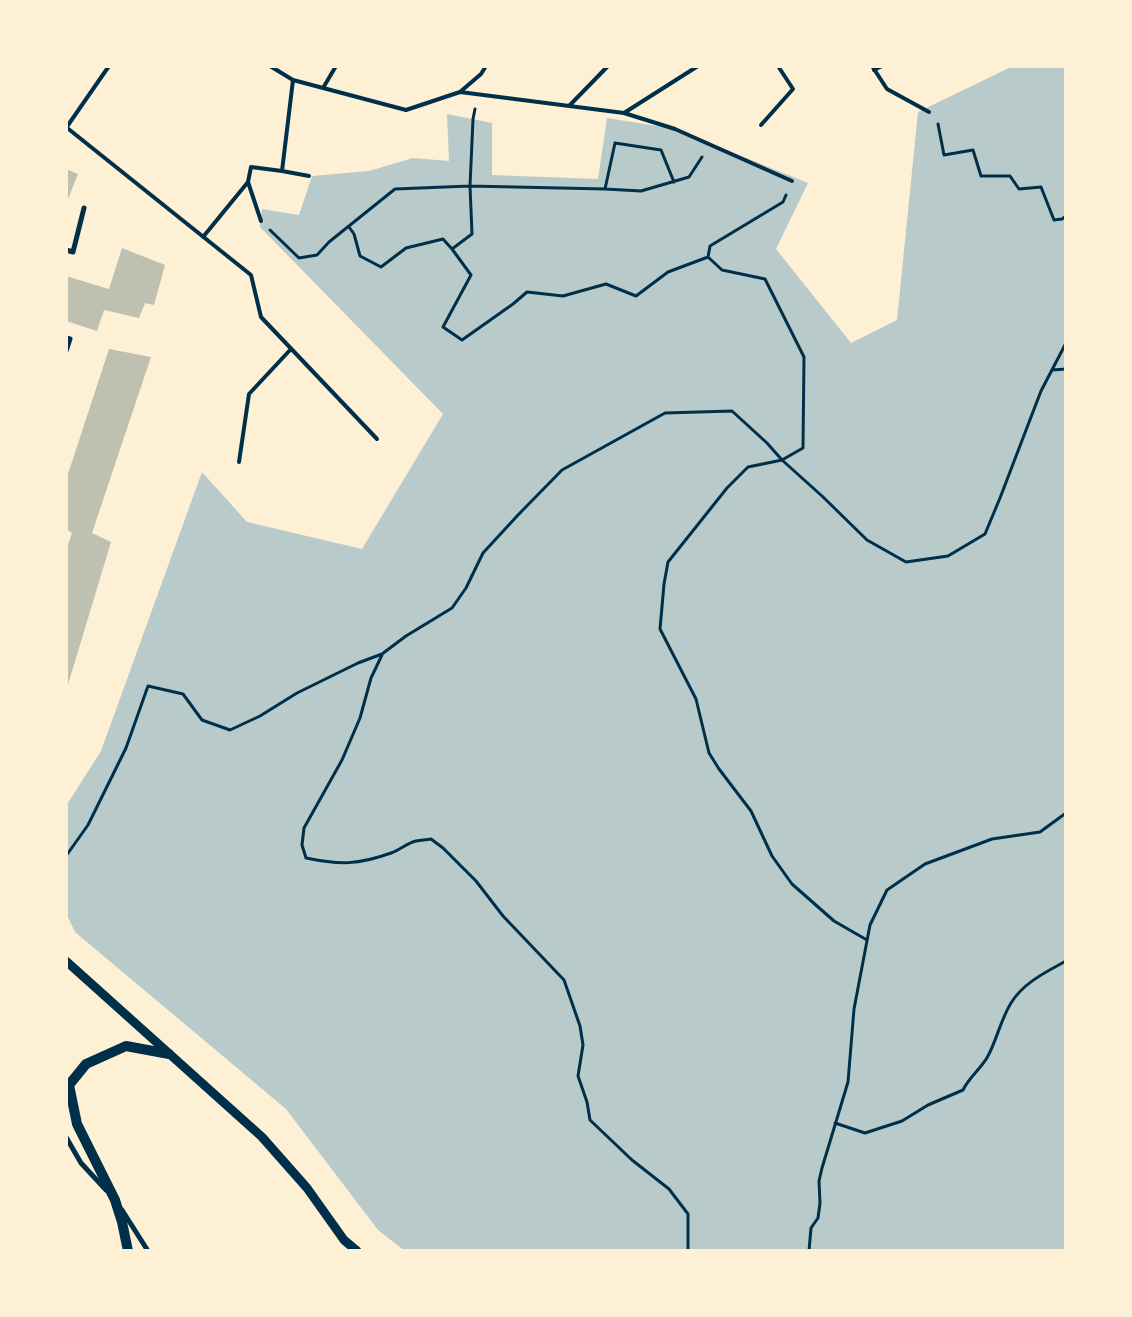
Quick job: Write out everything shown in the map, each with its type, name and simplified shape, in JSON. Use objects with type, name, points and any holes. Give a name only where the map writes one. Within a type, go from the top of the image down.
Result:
[{"type":"main road","points":[[128,1251],[115,1200],[77,1124],[69,1085],[86,1064],[126,1046],[169,1054]]},
{"type":"street","points":[[66,250],[73,252],[84,208]]},
{"type":"street","points":[[66,338],[70,339],[66,351]]},
{"type":"street","points":[[66,961],[262,1138],[307,1188],[344,1240],[357,1251]]},
{"type":"street","points":[[66,1137],[81,1163],[115,1200],[148,1251]]},
{"type":"lane","points":[[109,66],[66,127],[251,275],[261,316],[377,440]]},
{"type":"lane","points":[[270,66],[293,80],[406,110],[460,92],[481,74],[486,66]]},
{"type":"lane","points":[[323,88],[336,66]]},
{"type":"lane","points":[[570,105],[608,66]]},
{"type":"lane","points":[[624,113],[698,66]]},
{"type":"lane","points":[[761,125],[793,88],[778,66]]},
{"type":"lane","points":[[882,66],[873,68],[887,89],[929,112]]},
{"type":"lane","points":[[282,171],[293,80]]},
{"type":"lane","points":[[460,92],[624,113],[675,129],[792,181]]},
{"type":"lane","points":[[203,237],[248,182],[251,167],[309,176]]},
{"type":"lane","points":[[248,182],[261,221]]},
{"type":"lane","points":[[239,462],[249,394],[291,348]]},
{"type":"path","points":[[452,249],[472,234],[470,186],[473,119],[477,94]]},
{"type":"path","points":[[929,112],[938,121],[944,154],[973,150],[981,176],[1010,176],[1019,189],[1041,187],[1054,220],[1062,219],[1066,216]]},
{"type":"path","points":[[605,189],[615,143],[661,150],[674,182]]},
{"type":"path","points":[[261,221],[299,258],[317,255],[329,242],[396,189],[470,186],[605,189],[641,192],[689,177],[710,144]]},
{"type":"path","points":[[708,257],[710,246],[783,202],[792,181]]},
{"type":"path","points":[[348,227],[354,234],[360,256],[381,267],[406,248],[443,239],[471,276],[443,327],[462,340],[527,292],[563,296],[606,284],[636,296],[668,272],[708,257]]},
{"type":"path","points":[[708,257],[722,270],[765,278],[804,357],[803,448],[782,460],[748,467],[727,488],[668,562],[660,629],[696,699],[709,753],[751,811],[772,856],[792,884],[834,921],[867,940]]},
{"type":"path","points":[[66,856],[88,825],[126,748],[148,686],[183,694],[202,720],[230,730],[260,716],[297,693],[358,663],[382,654],[406,636],[452,608],[466,588],[482,553],[562,470],[665,412],[732,410],[867,540],[906,562],[948,556],[985,534],[1042,391],[1066,343]]},
{"type":"path","points":[[1052,370],[1066,369]]},
{"type":"path","points":[[382,654],[372,678],[360,718],[342,760],[304,828],[302,845],[306,858],[329,863],[365,861],[394,852],[414,841],[432,839],[476,881],[502,916],[564,980],[580,1026],[583,1045],[578,1076],[587,1102],[590,1120],[632,1160],[669,1189],[688,1214],[688,1251]]},
{"type":"path","points":[[809,1251],[811,1228],[818,1218],[820,1202],[819,1181],[848,1082],[854,1009],[870,925],[887,890],[925,864],[992,839],[1040,832],[1066,813]]},
{"type":"path","points":[[836,1123],[865,1133],[902,1121],[928,1105],[962,1090],[966,1082],[987,1057],[1010,1003],[1021,990],[1046,972],[1066,961]]},
{"type":"shaded area","points":[[1013,66],[1066,66],[1066,1251],[405,1251],[378,1230],[286,1109],[75,932],[66,913],[66,806],[101,751],[202,472],[247,522],[362,549],[443,414],[260,227],[262,209],[299,215],[312,176],[369,171],[413,158],[449,161],[447,114],[492,123],[492,175],[598,179],[607,118],[675,129],[808,183],[776,249],[851,343],[897,320],[918,112]]},
{"type":"building","points":[[66,169],[78,174],[66,204]]},
{"type":"building","points":[[122,248],[165,265],[154,305],[145,303],[139,318],[104,310],[97,331],[66,321],[66,276],[109,289]]},
{"type":"building","points":[[109,349],[151,357],[92,533],[111,542],[67,688],[66,551],[72,533],[66,529],[66,480]]}]
